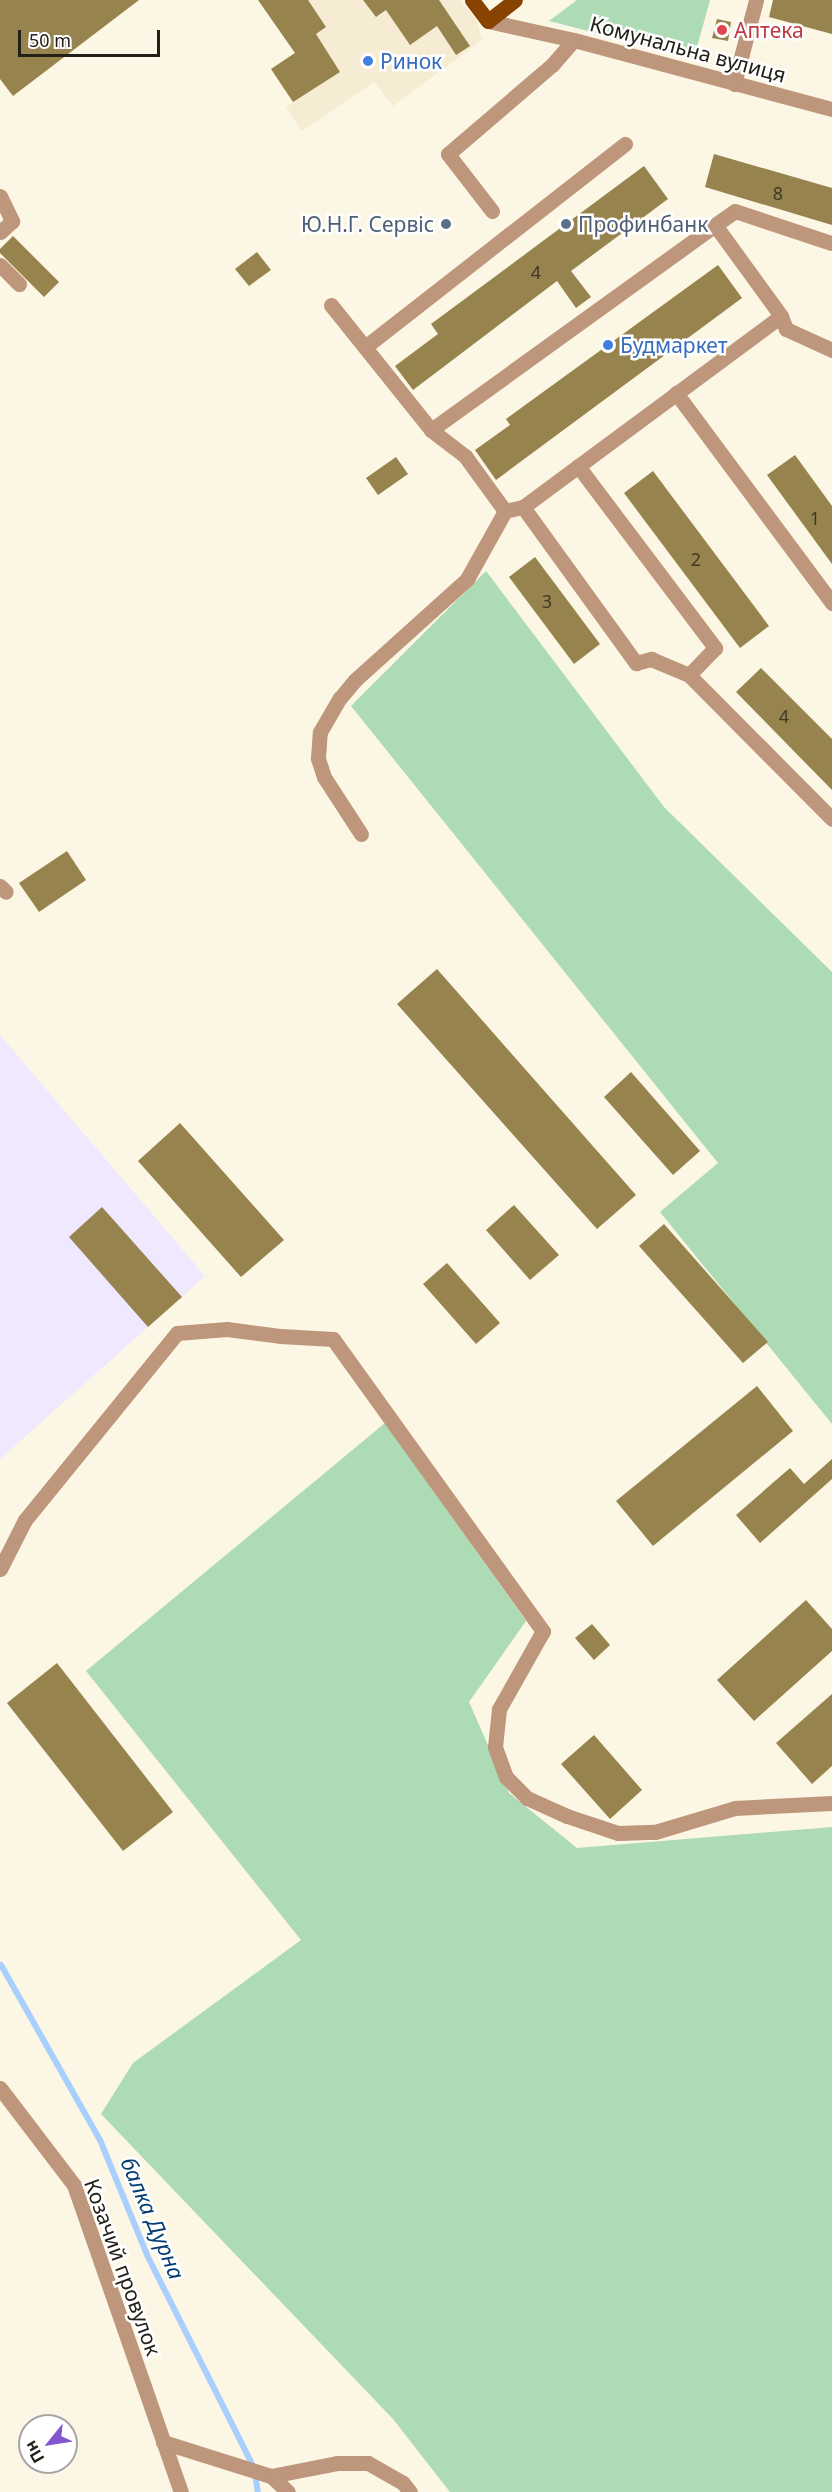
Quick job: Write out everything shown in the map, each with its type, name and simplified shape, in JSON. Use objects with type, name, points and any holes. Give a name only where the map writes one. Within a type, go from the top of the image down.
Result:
[{"type":"main road","points":[[472,0],[488,21],[515,0]]},
{"type":"street","points":[[734,84],[756,0]]},
{"type":"street","name":"Комунальна вулиця","points":[[488,21],[574,40],[832,109]]},
{"type":"street","points":[[492,211],[448,154],[552,65],[574,40]]},
{"type":"street","points":[[365,347],[625,144]]},
{"type":"street","points":[[0,196],[12,221],[0,232]]},
{"type":"street","points":[[431,430],[735,212],[831,243]]},
{"type":"street","points":[[715,225],[781,316],[786,329],[832,350]]},
{"type":"street","points":[[0,265],[19,284]]},
{"type":"street","points":[[331,305],[431,430],[465,456],[505,511]]},
{"type":"street","points":[[361,834],[324,777],[318,758],[320,732],[340,698],[355,680],[467,579],[505,511],[523,507],[781,316]]},
{"type":"street","points":[[676,393],[832,603]]},
{"type":"street","points":[[578,466],[715,648],[689,675]]},
{"type":"street","points":[[523,507],[636,663],[651,659],[689,675],[832,819]]},
{"type":"street","points":[[0,1569],[25,1520],[177,1333],[227,1329],[280,1336],[333,1339],[543,1631],[499,1709],[495,1747],[506,1777],[527,1798],[567,1816],[618,1833],[655,1832],[735,1808],[832,1803]]},
{"type":"street","name":"Козачий провулок","points":[[0,2088],[74,2185],[181,2492]]},
{"type":"street","points":[[163,2442],[271,2476],[288,2492]]},
{"type":"street","points":[[271,2476],[337,2463],[368,2463],[403,2483],[410,2492]]},
{"type":"shaded area","name":"Ринок","points":[[258,0],[460,0],[477,21],[482,40],[393,106],[374,82],[302,131],[286,108],[293,102],[271,69],[295,53]]},
{"type":"shaded area","points":[[0,1035],[205,1276],[0,1459]]},
{"type":"green space","points":[[577,0],[710,0],[694,58],[549,21]]},
{"type":"green space","points":[[486,571],[664,807],[832,972],[832,1424],[660,1212],[718,1163],[351,706]]},
{"type":"green space","points":[[385,1423],[526,1621],[469,1702],[509,1793],[577,1848],[832,1827],[832,2492],[450,2492],[393,2419],[101,2114],[133,2063],[301,1940],[86,1671]]},
{"type":"building","points":[[0,0],[139,0],[13,96],[0,79]]},
{"type":"building","points":[[258,0],[308,0],[326,27],[316,34],[340,72],[293,102],[271,69],[295,53]]},
{"type":"building","points":[[363,0],[439,0],[470,46],[456,55],[437,26],[410,45],[386,10],[376,17]]},
{"type":"building","points":[[773,0],[832,0],[832,34],[769,17]]},
{"type":"building","name":"Аптека","points":[[717,19],[731,22],[728,41],[712,38]]},
{"type":"building","points":[[714,154],[832,188],[832,225],[705,187]]},
{"type":"building","points":[[644,166],[668,199],[571,271],[591,297],[576,308],[557,281],[413,390],[395,366],[438,334],[431,324]]},
{"type":"building","points":[[13,236],[59,282],[44,297],[0,253],[0,249]]},
{"type":"building","points":[[257,252],[271,270],[249,286],[235,269]]},
{"type":"building","points":[[718,265],[742,298],[496,480],[475,450],[510,425],[506,419]]},
{"type":"building","points":[[795,455],[832,506],[832,564],[767,475]]},
{"type":"building","points":[[396,457],[408,474],[378,495],[366,478]]},
{"type":"building","points":[[653,471],[769,626],[740,648],[624,493]]},
{"type":"building","points":[[535,557],[600,644],[574,664],[509,577]]},
{"type":"building","points":[[761,668],[832,739],[832,790],[736,692]]},
{"type":"building","points":[[67,851],[86,880],[39,912],[19,883]]},
{"type":"building","points":[[437,969],[636,1195],[597,1229],[397,1004]]},
{"type":"building","points":[[631,1072],[700,1151],[673,1175],[604,1097]]},
{"type":"building","points":[[180,1123],[284,1240],[241,1277],[138,1161]]},
{"type":"building","points":[[514,1205],[559,1255],[530,1280],[486,1230]]},
{"type":"building","points":[[102,1207],[182,1297],[148,1327],[69,1237]]},
{"type":"building","points":[[664,1224],[768,1342],[743,1363],[639,1246]]},
{"type":"building","points":[[447,1263],[500,1323],[476,1344],[423,1284]]},
{"type":"building","points":[[757,1386],[793,1431],[653,1546],[616,1501]]},
{"type":"building","points":[[832,1459],[832,1479],[760,1543],[736,1515],[790,1468],[804,1484]]},
{"type":"building","points":[[806,1600],[832,1629],[832,1651],[754,1721],[717,1680]]},
{"type":"building","points":[[592,1624],[610,1645],[594,1660],[575,1638]]},
{"type":"building","points":[[57,1663],[173,1812],[123,1851],[7,1703]]},
{"type":"building","points":[[832,1694],[832,1766],[812,1784],[776,1743]]},
{"type":"building","points":[[594,1735],[642,1790],[610,1819],[561,1764]]},
{"type":"waterway","name":"балка Дурна","points":[[1,1965],[100,2140],[148,2257],[254,2468],[258,2492]]},
{"type":"place","name":"Аптека","points":[[722,30]]},
{"type":"place","name":"Ринок","points":[[368,61]]},
{"type":"place","name":"Ю.Н.Г. Сервіс","points":[[446,224]]},
{"type":"place","name":"Профинбанк","points":[[566,224]]},
{"type":"place","name":"Будмаркет","points":[[608,345]]}]
